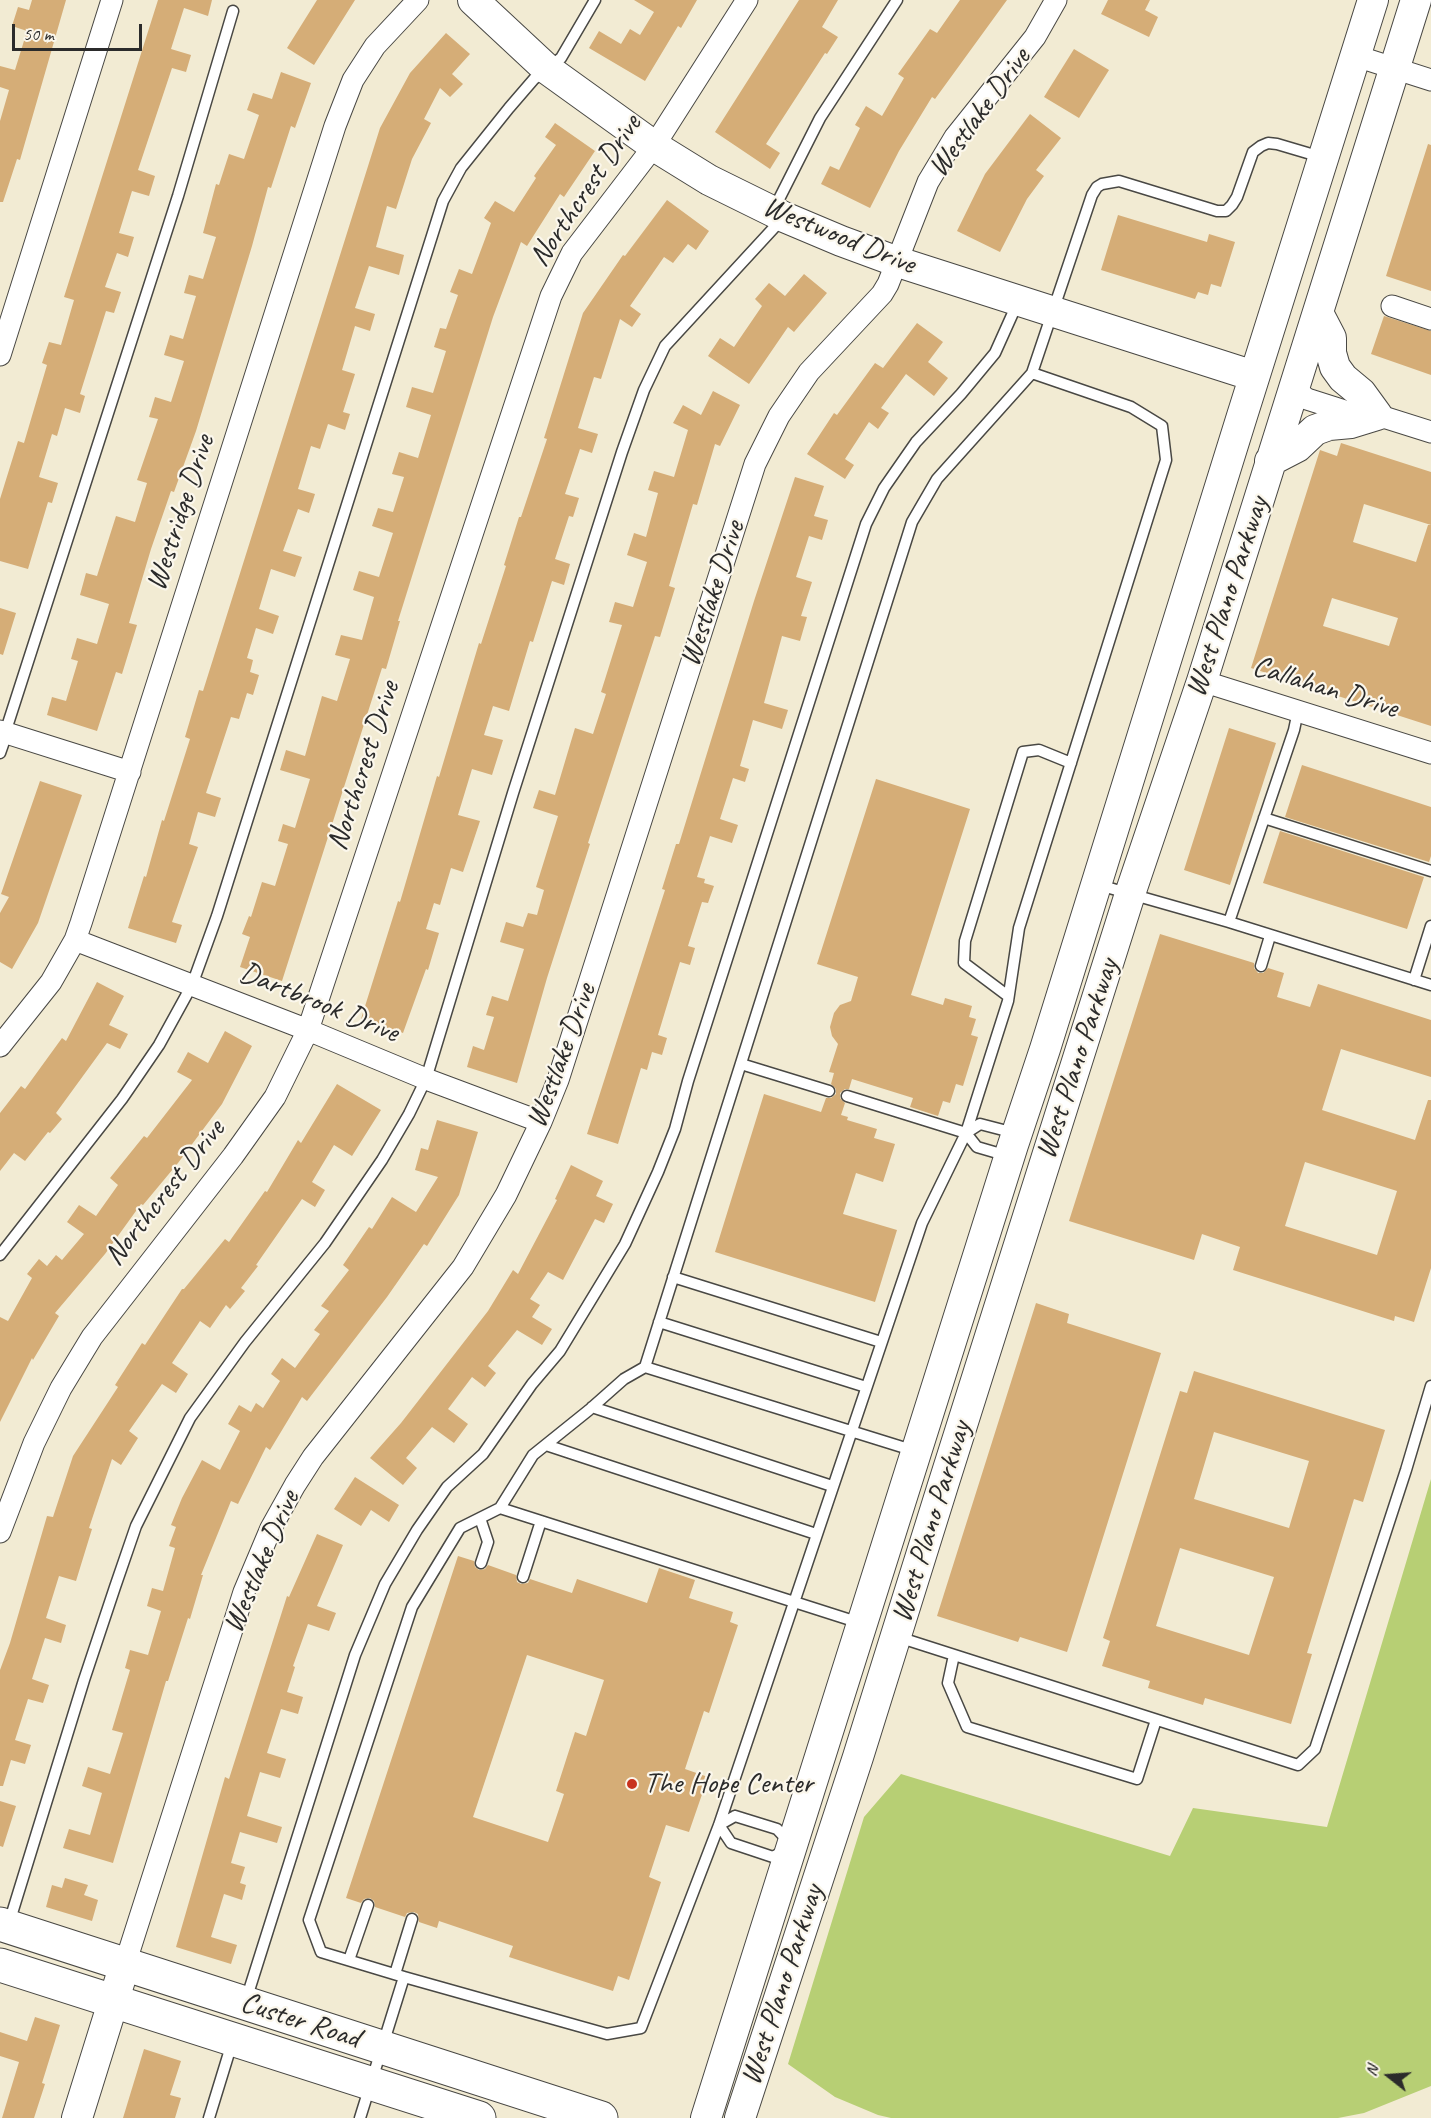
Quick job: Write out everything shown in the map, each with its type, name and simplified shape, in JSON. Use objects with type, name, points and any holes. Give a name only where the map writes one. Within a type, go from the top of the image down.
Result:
[{"type":"main road","name":"Westwood Drive","points":[[473,0],[547,69],[654,146],[709,180],[778,214],[841,241],[898,262],[1054,311],[1253,398]]},
{"type":"main road","name":"West Plano Parkway","points":[[706,2118],[1096,884],[1253,398],[1275,310],[1373,0]]},
{"type":"main road","name":"West Plano Parkway","points":[[740,2118],[858,1757],[1130,894],[1202,681],[1293,389],[1296,352],[1318,313],[1416,0]]},
{"type":"main road","points":[[1253,398],[1296,352],[1275,310]]},
{"type":"main road","points":[[1253,398],[1270,461],[1297,447],[1315,430],[1377,415],[1361,393],[1343,378],[1335,367],[1331,353],[1331,338],[1318,313]]},
{"type":"main road","points":[[1253,398],[1293,389]]},
{"type":"main road","points":[[1013,1145],[1049,1150]]},
{"type":"main road","points":[[858,1757],[881,1646],[865,1619]]},
{"type":"main road","name":"Custer Road","points":[[4,1925],[601,2118]]},
{"type":"main road","name":"Westlake Drive","points":[[77,2118],[125,1964]]},
{"type":"main road","name":"Custer Road","points":[[0,1965],[478,2118]]},
{"type":"street","points":[[0,355],[112,0]]},
{"type":"street","name":"Westridge Drive","points":[[0,1046],[51,982],[75,940],[335,126],[353,80],[375,46],[418,0]]},
{"type":"street","name":"Northcrest Drive","points":[[0,1532],[34,1443],[61,1388],[92,1337],[233,1156],[275,1097],[308,1030],[551,296],[572,254],[654,146],[747,0]]},
{"type":"street","name":"Westlake Drive","points":[[125,1964],[244,1592],[271,1528],[313,1458],[463,1267],[506,1195],[541,1122],[562,1069],[755,464],[779,416],[809,372],[882,294],[898,262],[928,183],[955,137],[1035,37],[1056,0]]},
{"type":"street","points":[[1356,56],[1431,80]]},
{"type":"street","points":[[1392,306],[1431,319]]},
{"type":"street","points":[[1293,389],[1307,399],[1354,414],[1377,415],[1431,432]]},
{"type":"street","name":"Callahan Drive","points":[[1202,681],[1431,753]]},
{"type":"street","points":[[3,738],[130,772]]},
{"type":"street","name":"Dartbrook Drive","points":[[75,940],[541,1122]]},
{"type":"lane","points":[[0,1255],[122,1099],[159,1045],[192,985],[218,916],[443,201],[461,168],[534,79],[561,58],[595,0]]},
{"type":"lane","points":[[4,1925],[136,1526],[190,1418],[245,1342],[325,1243],[382,1160],[426,1079],[513,793],[644,390],[665,346],[778,214],[820,118],[897,0]]},
{"type":"lane","points":[[3,738],[178,196],[233,11]]},
{"type":"lane","points":[[1032,374],[1131,407],[1162,426],[1166,460],[1019,928],[1008,996],[966,1133],[922,1222],[719,1825],[641,2028],[606,2034],[321,1952],[309,1920],[412,1607],[460,1528],[500,1508],[533,1455],[624,1379],[645,1367],[912,522],[937,479],[1032,374],[1092,195],[1097,187],[1119,181],[1217,211],[1226,211],[1232,206],[1237,196],[1253,152],[1260,146],[1268,143],[1277,144],[1323,158]]},
{"type":"lane","points":[[245,2003],[351,1665],[385,1584],[417,1530],[447,1487],[483,1454],[531,1384],[560,1351],[625,1244],[658,1172],[675,1129],[688,1081],[866,524],[884,488],[916,442],[995,353],[1019,300]]},
{"type":"lane","points":[[1229,922],[1299,711]]},
{"type":"lane","points":[[1008,996],[964,963],[965,941],[1023,752],[1039,750],[1071,762]]},
{"type":"lane","points":[[1264,819],[1431,871]]},
{"type":"lane","points":[[1096,884],[1229,922],[1431,985]]},
{"type":"lane","points":[[1414,980],[1431,926]]},
{"type":"lane","points":[[1261,966],[1270,936]]},
{"type":"lane","points":[[741,1064],[829,1091]]},
{"type":"lane","points":[[847,1096],[966,1133],[977,1147],[1002,1154],[1013,1145],[1007,1131],[980,1124],[966,1133]]},
{"type":"lane","points":[[674,1277],[881,1342]]},
{"type":"lane","points":[[659,1322],[866,1387]]},
{"type":"lane","points":[[645,1367],[918,1451]]},
{"type":"lane","points":[[896,1637],[1298,1765],[1315,1749],[1431,1386]]},
{"type":"lane","points":[[592,1407],[832,1486]]},
{"type":"lane","points":[[546,1445],[816,1534]]},
{"type":"lane","points":[[500,1508],[793,1602],[865,1619]]},
{"type":"lane","points":[[480,1518],[488,1542],[481,1563]]},
{"type":"lane","points":[[523,1577],[542,1521]]},
{"type":"lane","points":[[954,1655],[948,1683],[967,1727],[1137,1779],[1156,1720]]},
{"type":"lane","points":[[735,1816],[777,1829],[793,1846],[773,1857],[731,1843],[719,1825],[735,1816]]},
{"type":"lane","points":[[349,1960],[368,1905]]},
{"type":"lane","points":[[360,2118],[382,2048],[412,1919]]},
{"type":"lane","points":[[209,2118],[233,2040]]},
{"type":"green space","points":[[1431,1479],[1431,2086],[1364,2113],[1338,2118],[891,2118],[835,2097],[788,2064],[864,1817],[901,1774],[1170,1856],[1193,1808],[1327,1827]]},
{"type":"building","points":[[32,0],[66,0],[20,160],[17,159],[3,202],[0,202],[0,121],[9,90],[0,87],[0,66],[15,70],[27,31],[12,26],[18,7],[29,10]]},
{"type":"building","points":[[158,0],[212,0],[208,16],[184,8],[171,49],[191,55],[186,72],[172,68],[138,170],[155,176],[149,196],[132,191],[119,233],[134,237],[128,257],[117,253],[105,287],[121,292],[114,313],[106,311],[80,394],[85,396],[80,413],[65,408],[57,436],[52,434],[39,477],[58,483],[52,503],[48,502],[28,569],[0,561],[0,499],[18,441],[24,443],[47,365],[42,363],[49,342],[61,345],[74,300],[64,297]]},
{"type":"building","points":[[317,0],[355,0],[314,65],[287,48]]},
{"type":"building","points":[[634,0],[697,0],[681,28],[678,26],[645,81],[589,48],[599,31],[621,44],[630,29],[640,35],[654,12]]},
{"type":"building","points":[[799,0],[838,0],[822,27],[838,37],[827,54],[825,53],[766,144],[780,153],[770,169],[715,132]]},
{"type":"building","points":[[960,0],[1007,0],[935,99],[932,97],[899,151],[870,208],[821,184],[830,166],[839,170],[860,128],[855,125],[866,106],[882,116],[904,78],[898,74],[930,29],[937,33]]},
{"type":"building","points":[[1108,0],[1150,0],[1145,10],[1158,17],[1149,37],[1101,14]]},
{"type":"building","points":[[446,33],[470,54],[452,74],[463,84],[450,97],[440,88],[424,119],[431,123],[412,159],[396,209],[387,206],[376,247],[404,255],[399,275],[369,266],[355,308],[375,314],[370,331],[355,326],[342,370],[355,374],[343,412],[350,414],[345,430],[328,424],[320,449],[311,446],[298,489],[315,494],[309,513],[298,509],[283,551],[302,557],[295,577],[271,569],[259,609],[279,616],[273,634],[256,628],[247,658],[253,660],[250,672],[259,675],[253,695],[247,693],[239,719],[231,717],[206,793],[221,798],[215,817],[198,812],[189,844],[198,847],[172,922],[182,925],[176,943],[128,928],[190,739],[185,737],[199,690],[203,691],[380,128],[410,73]]},
{"type":"building","points":[[1074,49],[1109,70],[1079,118],[1044,97]]},
{"type":"building","points":[[281,72],[311,83],[295,128],[291,126],[271,188],[268,187],[196,431],[174,492],[171,491],[151,549],[129,623],[137,625],[122,674],[116,672],[97,731],[47,715],[52,697],[66,701],[78,661],[71,659],[77,638],[97,644],[109,604],[80,595],[86,573],[97,576],[116,516],[135,522],[147,483],[137,480],[158,419],[149,417],[155,397],[171,402],[184,361],[164,355],[170,335],[183,339],[196,296],[184,293],[189,275],[203,279],[216,237],[203,233],[216,184],[219,185],[229,154],[244,159],[259,115],[247,110],[253,93],[272,99]]},
{"type":"building","points":[[1030,114],[1061,138],[1036,170],[1044,176],[1027,199],[1000,252],[957,231],[985,174]]},
{"type":"building","points":[[555,123],[595,151],[564,197],[560,194],[527,246],[521,242],[493,317],[398,621],[400,621],[386,669],[382,668],[282,981],[240,967],[250,937],[242,934],[249,916],[251,917],[262,882],[275,886],[288,844],[278,841],[283,824],[295,828],[310,779],[280,770],[286,750],[305,756],[322,696],[337,701],[350,659],[335,655],[341,635],[362,640],[374,597],[353,590],[359,571],[379,577],[393,533],[372,526],[378,508],[393,512],[404,477],[392,474],[399,452],[418,458],[431,415],[406,407],[412,387],[433,393],[446,351],[434,347],[440,328],[446,329],[458,295],[450,292],[459,269],[472,274],[491,223],[484,218],[495,201],[514,212],[536,178],[534,176],[556,145],[545,137]]},
{"type":"building","points":[[1428,144],[1431,145],[1431,291],[1386,276]]},
{"type":"building","points":[[667,200],[709,231],[696,250],[688,244],[673,263],[664,257],[630,306],[641,314],[632,327],[620,319],[601,379],[594,377],[578,428],[598,434],[592,453],[580,449],[565,494],[579,498],[573,517],[569,516],[555,559],[570,564],[564,585],[552,581],[533,642],[530,641],[509,711],[493,706],[484,735],[503,740],[492,775],[472,769],[458,815],[480,821],[463,872],[451,868],[440,905],[434,903],[426,929],[439,933],[428,970],[426,969],[403,1033],[361,1019],[398,901],[400,902],[479,643],[481,644],[506,566],[504,565],[519,517],[521,517],[547,439],[544,438],[583,313],[623,255],[625,256]]},
{"type":"building","points":[[1118,215],[1207,242],[1209,234],[1235,242],[1221,287],[1211,284],[1208,295],[1198,292],[1195,299],[1101,270]]},
{"type":"building","points":[[804,274],[827,293],[794,332],[788,327],[749,384],[708,356],[720,338],[734,347],[762,306],[755,299],[769,283],[785,296]]},
{"type":"building","points":[[1384,316],[1431,331],[1431,375],[1371,354]]},
{"type":"building","points":[[917,323],[943,342],[928,362],[948,378],[934,396],[906,374],[881,408],[889,413],[878,429],[869,422],[845,459],[854,465],[845,479],[807,454],[834,413],[837,415],[875,363],[883,368]]},
{"type":"building","points":[[713,391],[740,405],[720,446],[715,444],[697,505],[693,504],[669,586],[675,588],[660,637],[655,636],[588,843],[590,844],[547,978],[517,1083],[467,1067],[473,1046],[484,1050],[494,1017],[486,1015],[492,996],[508,1001],[524,949],[500,942],[506,922],[523,927],[528,913],[537,915],[544,890],[536,887],[558,816],[533,808],[539,790],[555,795],[575,728],[593,734],[606,694],[601,692],[622,625],[609,622],[615,602],[633,607],[647,562],[627,555],[634,533],[646,537],[658,493],[648,490],[654,471],[674,477],[688,430],[673,423],[683,405],[701,415]]},
{"type":"building","points":[[1341,443],[1431,472],[1431,525],[1431,726],[1251,668],[1320,450],[1337,456]],"holes":[[[1364,504],[1431,525],[1428,525],[1416,562],[1353,542]],[[1332,598],[1398,618],[1389,646],[1323,626]]]},
{"type":"building","points":[[795,477],[824,486],[814,516],[828,520],[822,540],[809,536],[796,577],[812,582],[801,616],[807,617],[800,641],[782,636],[764,703],[788,710],[782,729],[753,720],[740,766],[749,769],[745,782],[733,778],[720,819],[738,825],[732,843],[710,836],[697,877],[705,879],[704,883],[714,886],[708,903],[702,902],[688,946],[695,948],[690,965],[680,962],[658,1035],[667,1038],[662,1055],[652,1052],[647,1070],[641,1068],[618,1144],[587,1134],[665,890],[662,889],[676,844],[679,844]]},
{"type":"building","points":[[0,608],[16,613],[3,655],[0,654]]},
{"type":"building","points":[[1229,728],[1276,743],[1230,885],[1184,870]]},
{"type":"building","points":[[1302,765],[1431,807],[1429,862],[1285,817]]},
{"type":"building","points":[[876,779],[970,809],[911,995],[943,1005],[945,998],[972,1006],[969,1017],[976,1019],[971,1035],[978,1037],[963,1086],[956,1084],[950,1103],[943,1101],[938,1116],[910,1107],[913,1098],[852,1079],[849,1089],[840,1093],[840,1098],[845,1103],[841,1115],[848,1117],[847,1120],[877,1129],[874,1138],[895,1144],[883,1182],[856,1173],[843,1214],[897,1230],[875,1302],[715,1252],[764,1094],[821,1112],[826,1098],[831,1098],[836,1094],[836,1089],[831,1084],[834,1073],[829,1072],[838,1044],[832,1036],[830,1027],[834,1013],[840,1005],[851,1001],[858,977],[817,964]]},
{"type":"building","points":[[40,781],[82,795],[38,923],[12,969],[0,962],[0,913],[9,897],[1,894]]},
{"type":"building","points":[[1280,831],[1424,877],[1407,929],[1263,883]]},
{"type":"building","points":[[1160,934],[1254,963],[1254,968],[1258,973],[1263,973],[1268,968],[1284,973],[1277,997],[1310,1007],[1318,984],[1431,1020],[1431,1077],[1341,1049],[1322,1110],[1415,1140],[1428,1100],[1431,1100],[1431,1268],[1414,1322],[1395,1316],[1394,1321],[1233,1270],[1240,1247],[1202,1234],[1194,1260],[1069,1221]],"holes":[[[1305,1162],[1397,1191],[1377,1255],[1285,1226]]]},
{"type":"building","points":[[97,982],[124,996],[109,1025],[128,1034],[120,1049],[107,1043],[56,1113],[62,1119],[50,1133],[48,1132],[25,1161],[14,1153],[0,1171],[0,1113],[21,1086],[25,1089],[62,1038],[66,1041]]},
{"type":"building","points":[[225,1031],[252,1046],[222,1104],[178,1163],[143,1205],[141,1204],[105,1254],[55,1313],[59,1316],[33,1360],[32,1358],[0,1422],[0,1317],[8,1321],[32,1278],[27,1274],[39,1259],[47,1266],[56,1255],[62,1260],[84,1234],[67,1222],[79,1205],[96,1216],[118,1185],[110,1178],[144,1136],[147,1138],[192,1080],[177,1072],[188,1052],[208,1063]]},
{"type":"building","points":[[337,1084],[381,1110],[352,1156],[334,1145],[312,1182],[325,1190],[315,1207],[302,1199],[241,1288],[245,1291],[230,1309],[226,1305],[210,1328],[200,1321],[172,1363],[188,1374],[176,1393],[162,1384],[129,1431],[138,1438],[121,1465],[112,1459],[89,1528],[92,1529],[76,1581],[59,1576],[46,1618],[66,1625],[61,1643],[45,1638],[32,1679],[49,1685],[43,1703],[28,1699],[15,1740],[31,1745],[25,1764],[11,1760],[3,1786],[0,1786],[0,1670],[47,1516],[53,1517],[73,1456],[118,1387],[115,1385],[142,1343],[145,1345],[182,1289],[225,1239],[229,1242],[265,1191],[267,1192],[298,1140],[301,1143]]},
{"type":"building","points":[[437,1120],[478,1132],[459,1195],[427,1246],[424,1244],[387,1297],[307,1401],[302,1397],[270,1450],[266,1447],[238,1504],[231,1501],[201,1575],[203,1575],[190,1619],[188,1618],[168,1681],[166,1681],[113,1863],[63,1848],[69,1829],[90,1835],[102,1793],[82,1786],[88,1767],[110,1774],[123,1733],[112,1730],[130,1670],[125,1668],[130,1650],[148,1655],[161,1611],[147,1606],[152,1588],[163,1591],[175,1548],[169,1546],[176,1527],[171,1525],[182,1498],[202,1460],[220,1470],[240,1431],[228,1424],[239,1405],[251,1412],[256,1403],[263,1408],[280,1381],[271,1374],[282,1358],[295,1368],[320,1334],[314,1330],[329,1311],[321,1306],[349,1270],[343,1265],[369,1227],[372,1229],[392,1197],[416,1212],[438,1177],[415,1170],[421,1148],[428,1150]]},
{"type":"building","points":[[571,1165],[603,1181],[596,1196],[613,1204],[604,1223],[595,1219],[563,1280],[548,1272],[530,1299],[540,1305],[532,1317],[552,1329],[542,1345],[517,1330],[488,1366],[496,1373],[485,1387],[472,1377],[448,1409],[468,1424],[454,1443],[432,1427],[406,1458],[417,1468],[403,1485],[370,1458],[401,1423],[488,1311],[513,1270],[518,1274],[557,1200],[555,1199]]},
{"type":"building","points":[[1036,1303],[1069,1314],[1067,1323],[1161,1353],[1067,1652],[1020,1637],[1018,1642],[937,1616]]},
{"type":"building","points":[[1194,1371],[1385,1430],[1363,1502],[1354,1499],[1307,1653],[1312,1654],[1291,1724],[1205,1698],[1203,1705],[1148,1688],[1150,1681],[1102,1666],[1110,1641],[1103,1638],[1180,1391],[1187,1393]],"holes":[[[1214,1432],[1309,1461],[1289,1528],[1194,1499]],[[1180,1548],[1274,1577],[1249,1655],[1156,1626]]]},
{"type":"building","points":[[355,1477],[399,1505],[389,1522],[371,1510],[361,1526],[334,1509]]},
{"type":"building","points":[[317,1534],[343,1545],[317,1606],[336,1613],[329,1631],[308,1624],[293,1666],[295,1667],[287,1692],[303,1697],[298,1714],[281,1709],[267,1753],[286,1759],[280,1778],[260,1772],[247,1816],[282,1827],[277,1843],[240,1832],[231,1863],[245,1867],[240,1883],[246,1885],[242,1900],[224,1894],[211,1937],[237,1945],[231,1964],[176,1947],[225,1777],[229,1779],[287,1596],[289,1597]]},
{"type":"building","name":"The Hope Center","points":[[458,1556],[474,1561],[475,1567],[479,1570],[485,1569],[488,1565],[516,1575],[517,1582],[521,1584],[528,1583],[530,1579],[572,1593],[577,1579],[647,1603],[659,1568],[695,1580],[689,1598],[733,1612],[730,1622],[738,1625],[709,1713],[704,1711],[685,1769],[708,1777],[689,1832],[666,1825],[649,1877],[661,1882],[629,1980],[618,1976],[613,1991],[509,1957],[513,1946],[439,1921],[437,1928],[419,1922],[418,1914],[414,1912],[407,1913],[405,1917],[375,1907],[374,1901],[370,1898],[364,1899],[361,1903],[346,1898]],"holes":[[[527,1655],[604,1680],[586,1736],[575,1732],[556,1791],[564,1794],[548,1842],[473,1817]]]},
{"type":"building","points":[[0,1801],[16,1806],[3,1847],[0,1846]]},
{"type":"building","points":[[65,1878],[88,1885],[84,1895],[98,1900],[92,1921],[46,1907],[52,1885],[62,1888]]},
{"type":"building","points":[[35,2017],[60,2025],[34,2118],[2,2118],[19,2062],[0,2056],[0,2032],[27,2041]]},
{"type":"building","points":[[144,2049],[181,2061],[170,2095],[181,2098],[175,2118],[123,2118]]},
{"type":"place","name":"The Hope Center","points":[[632,1784]]}]
